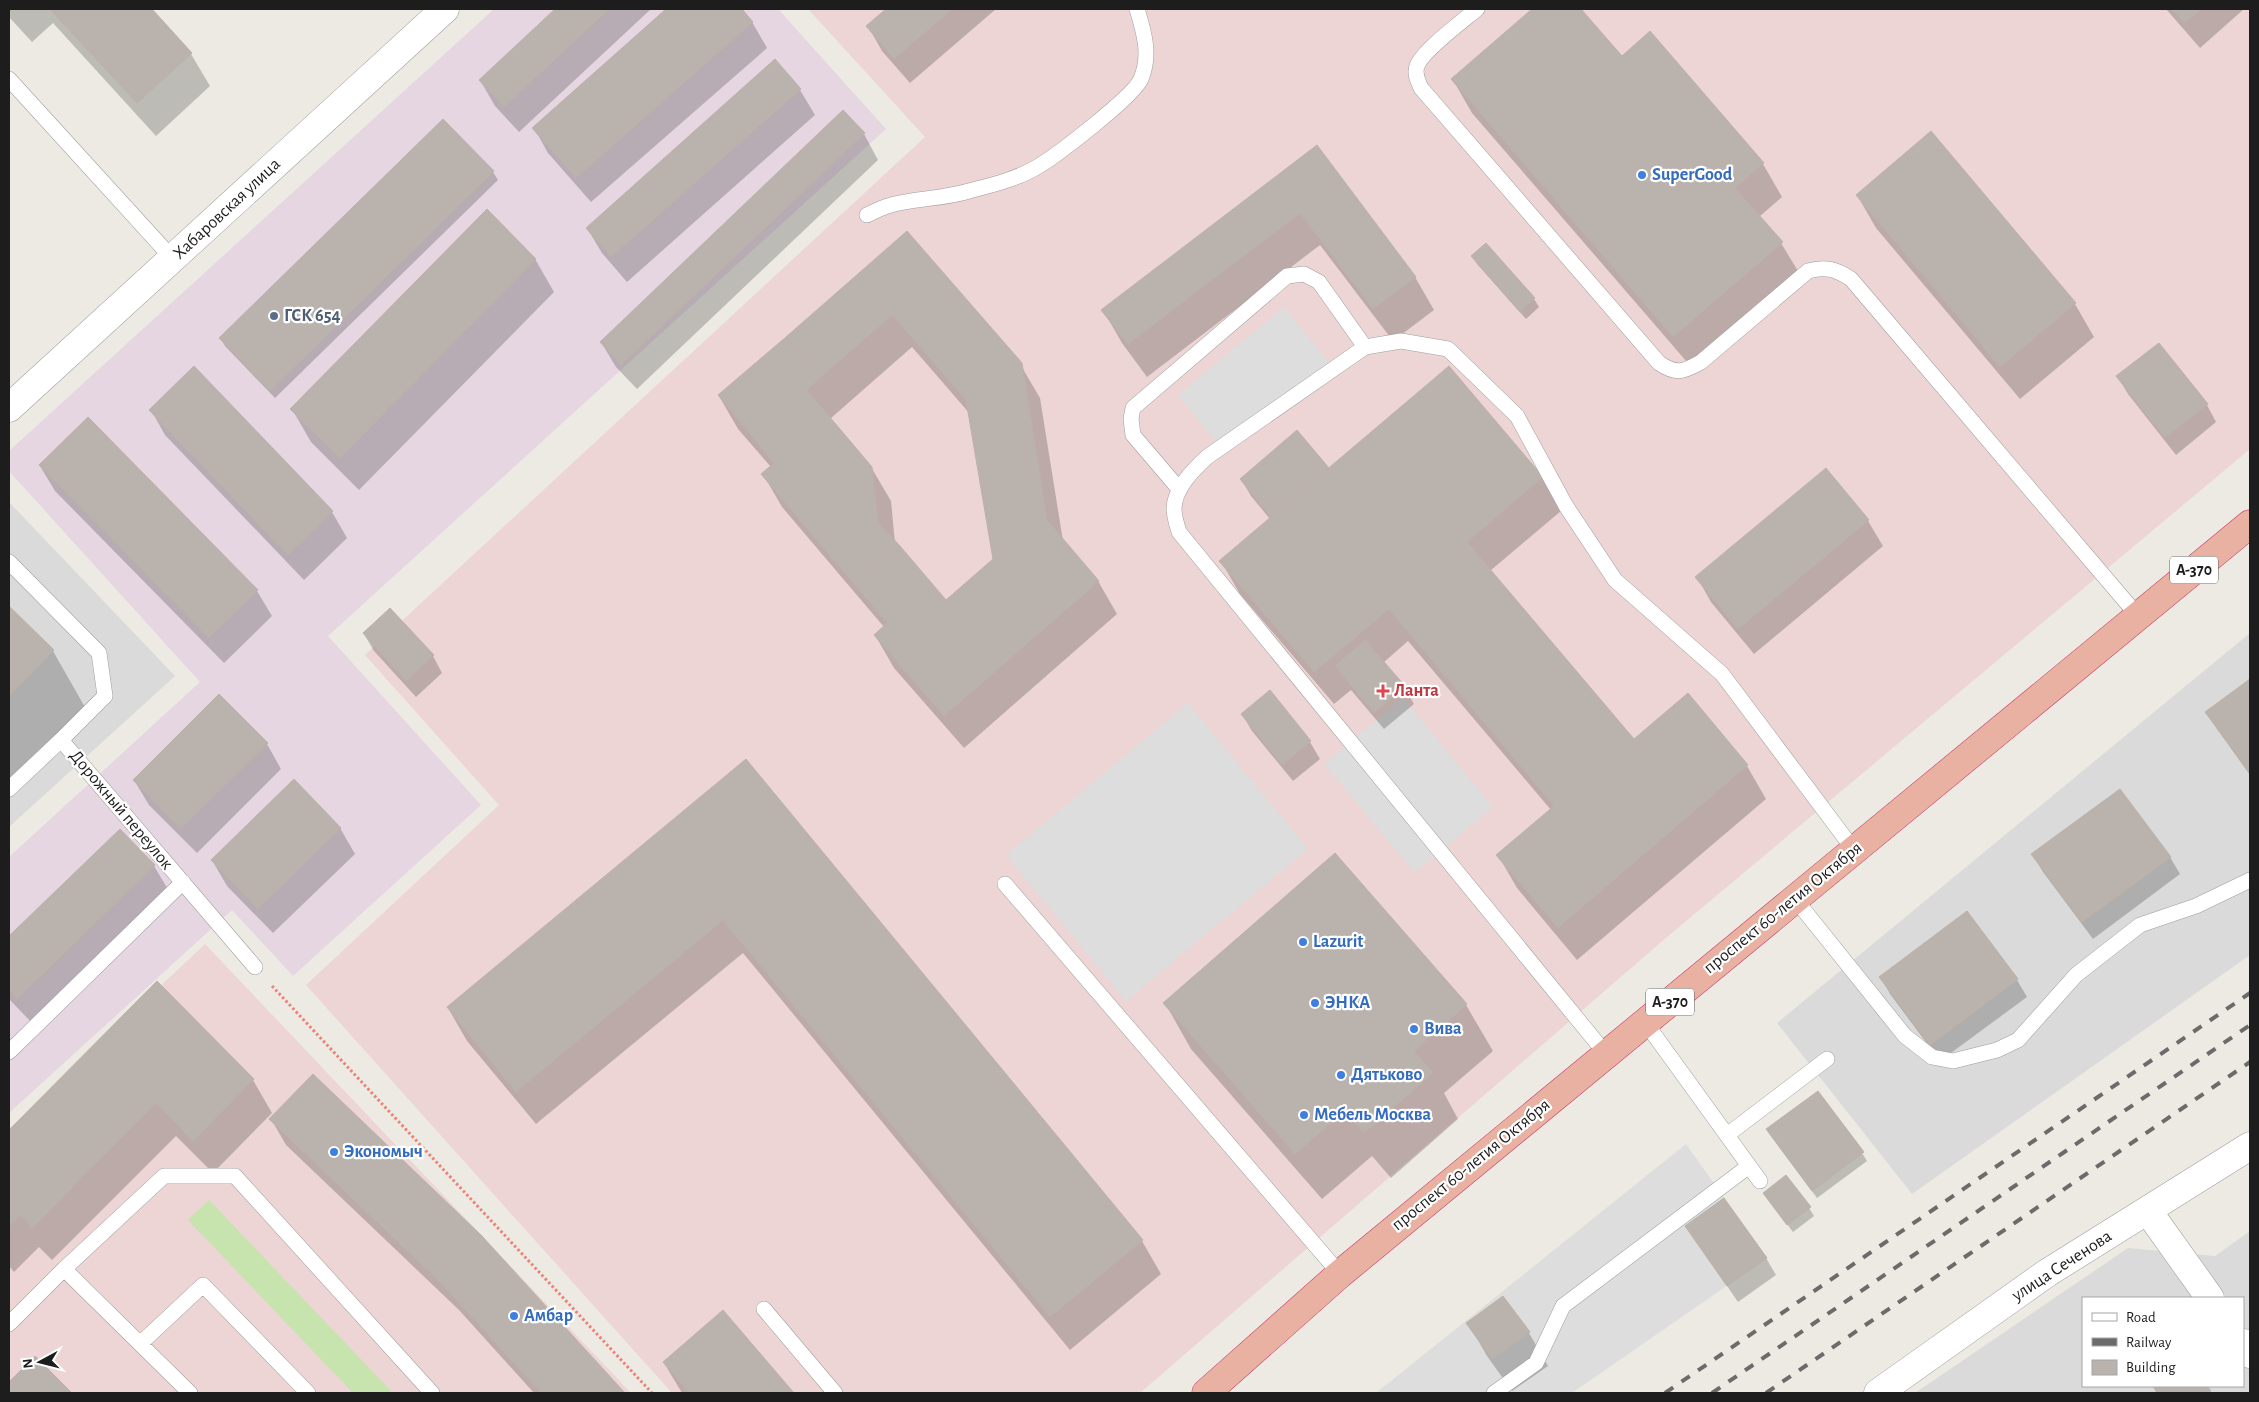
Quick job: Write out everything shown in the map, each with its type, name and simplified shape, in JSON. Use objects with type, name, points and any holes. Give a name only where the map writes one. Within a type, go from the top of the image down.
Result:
[{"type":"highway","name":"проспект 60-летия Октября","points":[[1206,1393],[1340,1274],[2250,524]]},
{"type":"street","name":"Хабаровская улица","points":[[9,408],[445,9]]},
{"type":"street","name":"улица Сеченова","points":[[1878,1393],[2047,1273],[2250,1146]]},
{"type":"street","points":[[2148,1211],[2209,1297]]},
{"type":"lane","points":[[867,215],[889,205],[913,200],[938,199],[1002,181],[1037,167],[1097,123],[1140,81],[1147,59],[1144,32],[1137,9]]},
{"type":"lane","points":[[1477,9],[1424,55],[1417,65],[1416,77],[1421,88],[1659,363],[1671,371],[1686,370],[1701,362],[1808,271],[1823,267],[1838,270],[1851,279],[2138,616]]},
{"type":"lane","points":[[9,79],[173,258]]},
{"type":"lane","points":[[1179,489],[1132,435],[1131,419],[1133,408],[1287,276],[1304,274],[1319,282],[1365,347]]},
{"type":"lane","points":[[1606,1054],[1179,532],[1174,509],[1179,489],[1197,466],[1207,457],[1365,347],[1401,342],[1448,349],[1517,416],[1566,506],[1615,580],[1722,674],[1854,850]]},
{"type":"lane","name":"Дорожный переулок","points":[[9,562],[99,653],[105,696],[61,740],[255,967]]},
{"type":"lane","points":[[9,789],[61,740]]},
{"type":"lane","points":[[1795,899],[1905,1036],[1932,1057],[1953,1061],[1997,1050],[2018,1040],[2076,975],[2140,925],[2196,906],[2250,880]]},
{"type":"lane","points":[[9,1052],[182,882]]},
{"type":"lane","points":[[1005,884],[1340,1274]]},
{"type":"lane","points":[[1645,1022],[1760,1181]]},
{"type":"lane","points":[[1727,1135],[1827,1060]]},
{"type":"lane","points":[[1494,1393],[1536,1363],[1564,1306],[1749,1166]]},
{"type":"lane","points":[[9,1324],[64,1268],[164,1176],[235,1176],[432,1393]]},
{"type":"lane","points":[[64,1268],[190,1393]]},
{"type":"lane","points":[[141,1343],[203,1285],[308,1393]]},
{"type":"lane","points":[[764,1309],[835,1393]]},
{"type":"path","points":[[275,989],[652,1393]]},
{"type":"shaded area","points":[[494,9],[778,9],[886,129],[328,636],[481,805],[293,976],[232,910],[9,1113],[9,857],[200,682],[9,471],[9,451]]},
{"type":"shaded area","points":[[808,9],[2250,9],[2250,449],[1667,937],[1140,1393],[672,1393],[306,985],[499,805],[365,655],[925,137]]},
{"type":"shaded area","points":[[1284,307],[1329,363],[1223,451],[1178,395]]},
{"type":"shaded area","points":[[9,502],[175,676],[9,827]]},
{"type":"shaded area","points":[[2250,633],[2250,955],[1912,1194],[1777,1023]]},
{"type":"shaded area","points":[[1403,698],[1493,807],[1415,873],[1324,764]]},
{"type":"shaded area","points":[[1188,703],[1308,849],[1126,1001],[1006,855]]},
{"type":"shaded area","points":[[205,944],[631,1393],[9,1393],[9,1129]]},
{"type":"shaded area","points":[[1686,1144],[1767,1258],[1572,1393],[1376,1393]]},
{"type":"shaded area","points":[[2250,1231],[2250,1393],[1915,1393],[2128,1248],[2215,1256]]},
{"type":"green space","points":[[209,1200],[393,1393],[353,1393],[188,1220]]},
{"type":"building","points":[[50,9],[152,9],[192,53],[137,103]]},
{"type":"building","points":[[555,9],[609,9],[504,107],[479,80]]},
{"type":"building","points":[[666,9],[742,9],[753,22],[576,178],[532,128]]},
{"type":"building","points":[[886,9],[952,9],[894,59],[866,26]]},
{"type":"building","name":"SuperGood","points":[[1532,9],[1581,9],[1622,56],[1650,31],[1764,163],[1735,188],[1783,242],[1673,337],[1451,79]]},
{"type":"building","points":[[2172,9],[2201,9],[2185,23]]},
{"type":"building","points":[[775,59],[801,89],[611,257],[586,228]]},
{"type":"building","points":[[843,110],[865,133],[621,365],[600,342]]},
{"type":"building","points":[[443,119],[494,171],[270,391],[219,338]]},
{"type":"building","points":[[1931,131],[2076,303],[2000,367],[1856,195]]},
{"type":"building","points":[[1317,145],[1416,277],[1373,309],[1300,213],[1128,344],[1101,310]]},
{"type":"building","points":[[487,209],[536,259],[340,458],[290,409]]},
{"type":"building","points":[[907,231],[1022,363],[1047,520],[1099,581],[944,716],[874,635],[887,623],[855,585],[900,546],[946,600],[993,559],[966,400],[892,315],[821,377],[786,337]]},
{"type":"building","points":[[1486,243],[1535,298],[1520,312],[1471,256]]},
{"type":"building","points":[[786,337],[821,377],[807,390],[872,467],[878,522],[900,546],[855,585],[761,474],[774,463],[718,395]]},
{"type":"building","points":[[2159,343],[2208,404],[2165,438],[2116,376]]},
{"type":"building","points":[[194,366],[333,511],[288,555],[149,410]]},
{"type":"building","points":[[1449,366],[1543,477],[1467,542],[1634,739],[1688,693],[1748,765],[1558,928],[1496,855],[1554,806],[1389,609],[1314,672],[1219,561]]},
{"type":"building","points":[[88,417],[258,590],[209,638],[39,465]]},
{"type":"building","points":[[1297,430],[1329,468],[1271,517],[1240,479]]},
{"type":"building","points":[[1826,468],[1869,520],[1738,629],[1695,577]]},
{"type":"building","points":[[9,606],[54,650],[9,696]]},
{"type":"building","points":[[390,608],[434,655],[406,681],[363,633]]},
{"type":"building","points":[[1365,640],[1405,686],[1374,713],[1335,666]]},
{"type":"building","points":[[2250,679],[2250,773],[2205,712]]},
{"type":"building","points":[[1270,690],[1311,741],[1282,765],[1241,714]]},
{"type":"building","points":[[219,694],[268,743],[181,829],[133,780]]},
{"type":"building","points":[[746,759],[1143,1240],[1050,1317],[723,920],[516,1092],[447,1007]]},
{"type":"building","points":[[294,779],[341,828],[258,909],[211,860]]},
{"type":"building","points":[[2120,789],[2171,857],[2082,922],[2031,854]]},
{"type":"building","points":[[120,829],[155,865],[17,999],[9,990],[9,936]]},
{"type":"building","name":"ЭНКА","points":[[1335,853],[1467,1004],[1414,1051],[1433,1073],[1364,1133],[1345,1111],[1295,1154],[1163,1003]]},
{"type":"building","points":[[1967,911],[2018,979],[1930,1045],[1879,977]]},
{"type":"building","points":[[157,981],[254,1079],[193,1141],[156,1103],[32,1228],[20,1215],[9,1226],[9,1130]]},
{"type":"building","points":[[313,1074],[481,1235],[625,1393],[541,1393],[442,1284],[269,1119]]},
{"type":"building","points":[[1818,1091],[1864,1152],[1812,1191],[1766,1129]]},
{"type":"building","points":[[1786,1175],[1811,1207],[1787,1225],[1763,1193]]},
{"type":"building","points":[[1724,1198],[1767,1258],[1727,1286],[1685,1226]]},
{"type":"building","points":[[1503,1296],[1530,1332],[1492,1359],[1466,1323]]},
{"type":"building","points":[[723,1310],[794,1393],[689,1393],[663,1362]]},
{"type":"building","points":[[35,1356],[72,1393],[9,1393],[9,1382]]},
{"type":"building","points":[[2154,1387],[2208,1387],[2211,1391],[2207,1393],[2157,1393]]},
{"type":"railway","points":[[1665,1393],[2250,993]]},
{"type":"railway","points":[[1712,1393],[2250,1025]]},
{"type":"railway","points":[[1766,1393],[2250,1062]]},
{"type":"place","name":"SuperGood","points":[[1642,175]]},
{"type":"place","name":"ГСК 654","points":[[274,316]]},
{"type":"place","name":"Ланта","points":[[1383,691]]},
{"type":"place","name":"Lazurit","points":[[1303,942]]},
{"type":"place","name":"ЭНКА","points":[[1315,1003]]},
{"type":"place","name":"Вива","points":[[1414,1029]]},
{"type":"place","name":"Дятьково","points":[[1341,1075]]},
{"type":"place","name":"Мебель Москва","points":[[1304,1115]]},
{"type":"place","name":"Экономыч","points":[[334,1152]]},
{"type":"place","name":"Амбар","points":[[514,1316]]}]
